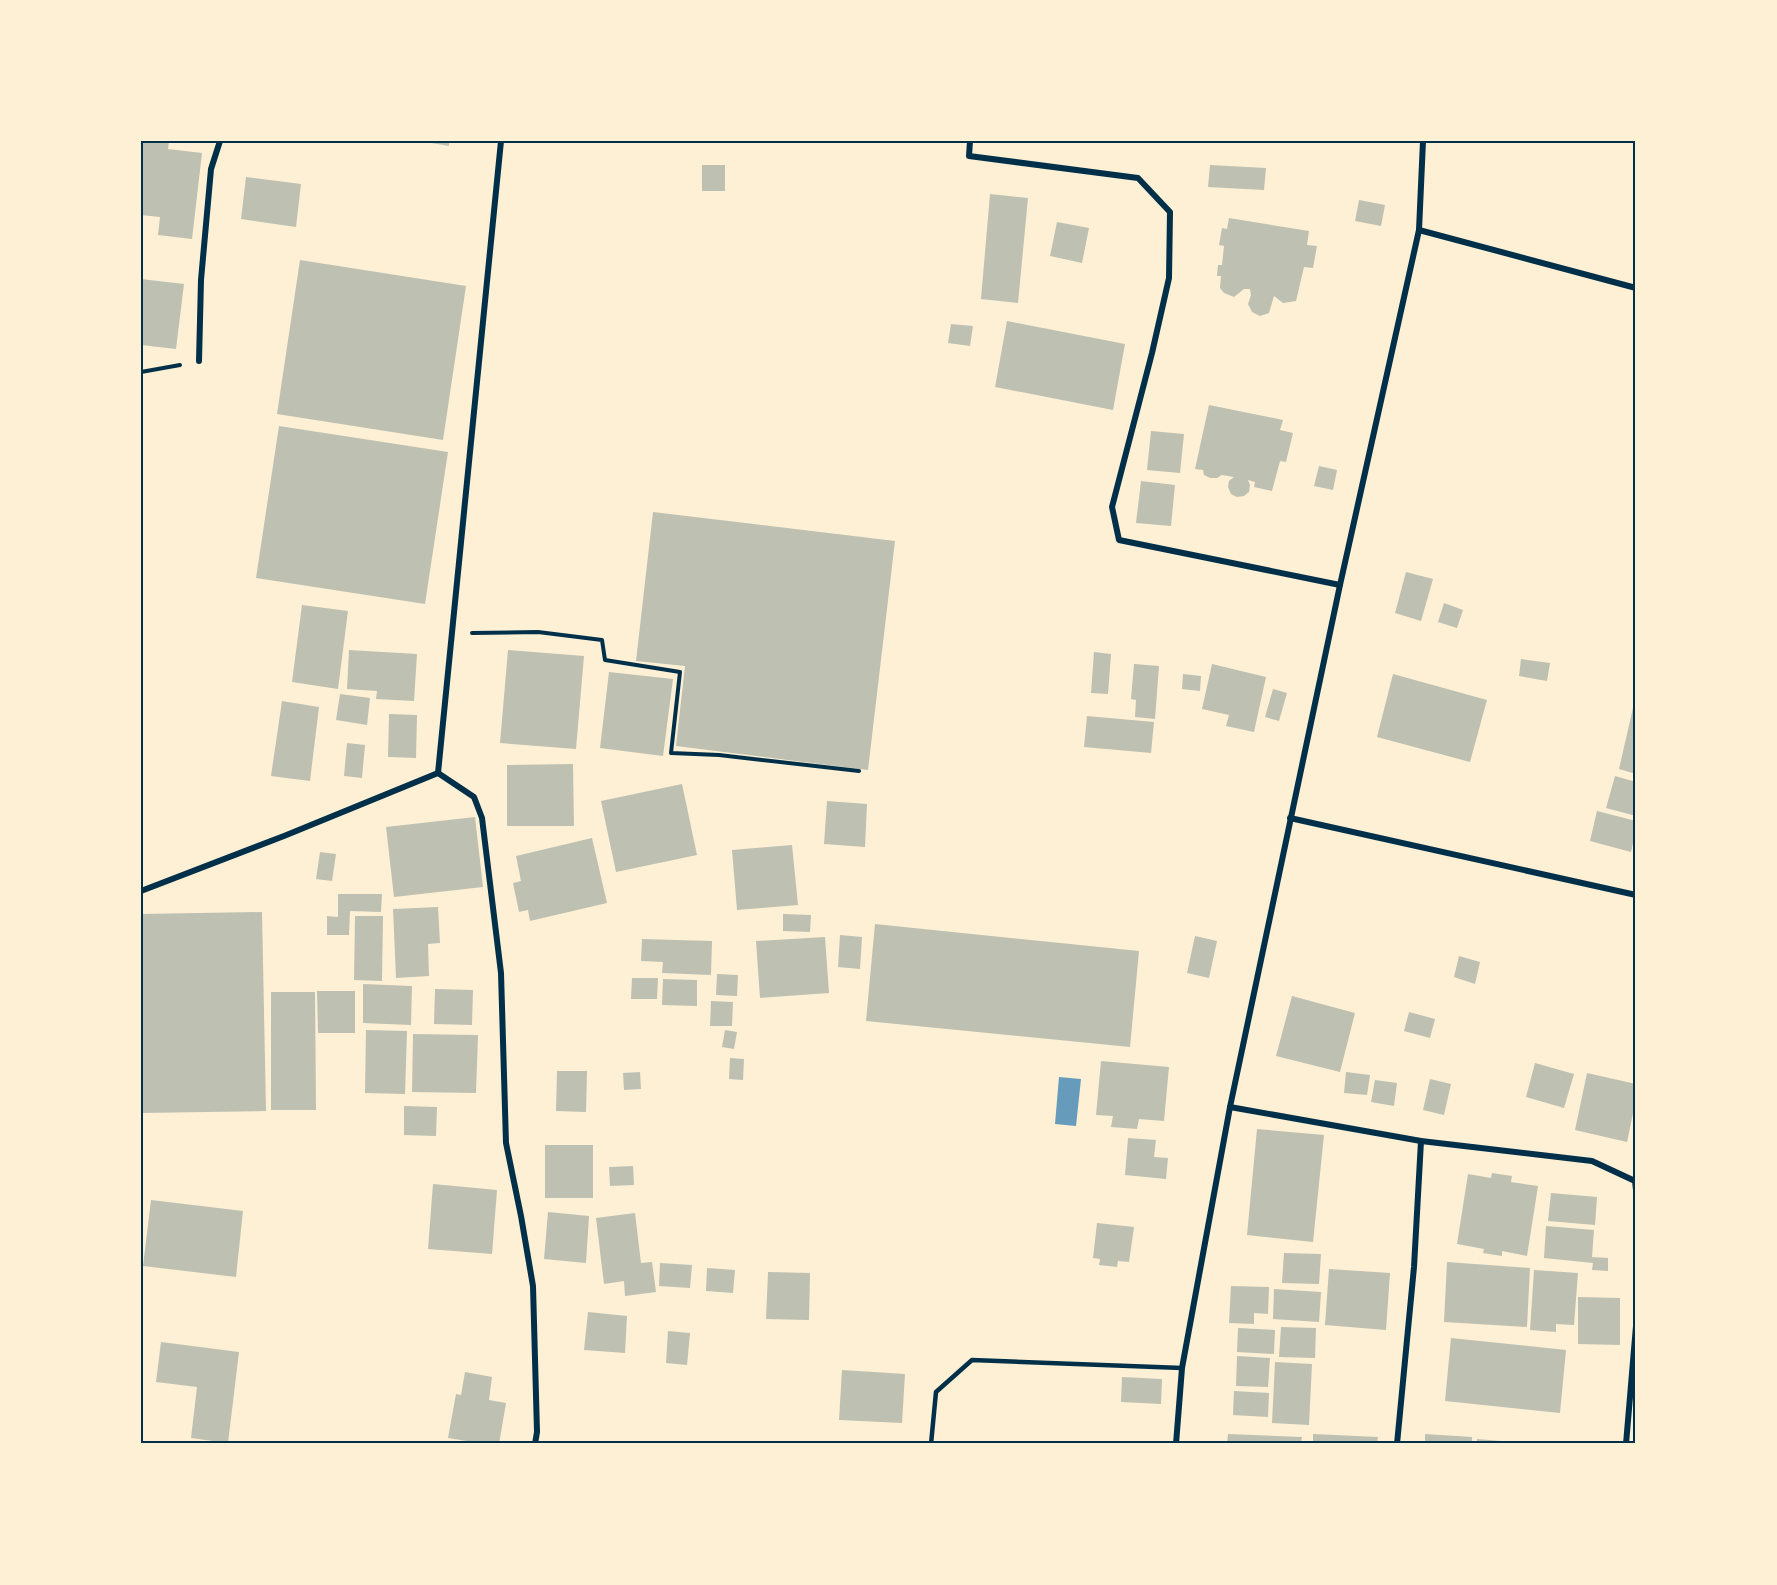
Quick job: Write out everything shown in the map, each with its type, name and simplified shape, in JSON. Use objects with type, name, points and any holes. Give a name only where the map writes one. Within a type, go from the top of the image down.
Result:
[{"type":"street","points":[[199,361],[201,280],[211,169],[220,141]]},
{"type":"street","points":[[438,773],[501,141]]},
{"type":"street","points":[[970,141],[969,156],[1138,178],[1170,212],[1169,278],[1112,507],[1119,540],[1340,585]]},
{"type":"street","points":[[1176,1444],[1182,1368],[1230,1107],[1340,585],[1419,230],[1423,141]]},
{"type":"street","points":[[1419,230],[1636,288]]},
{"type":"street","points":[[141,891],[438,773]]},
{"type":"street","points":[[438,773],[474,797],[482,818],[501,973],[506,1143],[533,1286],[537,1432],[535,1444]]},
{"type":"street","points":[[1290,819],[1636,895]]},
{"type":"street","points":[[1230,1107],[1421,1141],[1592,1161],[1635,1181],[1636,1190]]},
{"type":"street","points":[[1397,1444],[1414,1267],[1421,1141]]},
{"type":"street","points":[[1626,1444],[1636,1326]]},
{"type":"lane","points":[[931,1444],[936,1392],[972,1360],[1182,1368]]},
{"type":"path","points":[[141,372],[199,361]]},
{"type":"path","points":[[453,633],[538,632],[602,640],[605,660],[680,672],[671,753],[719,755],[859,771]]},
{"type":"water","points":[[1059,1077],[1081,1079],[1076,1126],[1055,1124]]},
{"type":"building","points":[[141,141],[169,141],[168,149],[202,153],[192,239],[158,235],[160,217],[141,215]]},
{"type":"building","points":[[420,141],[449,141],[449,146]]},
{"type":"building","points":[[702,165],[725,165],[725,191],[702,191]]},
{"type":"building","points":[[1210,165],[1266,168],[1264,190],[1208,187]]},
{"type":"building","points":[[246,177],[301,184],[296,227],[241,219]]},
{"type":"building","points":[[990,194],[1028,198],[1018,303],[981,299]]},
{"type":"building","points":[[1359,200],[1385,205],[1381,226],[1355,221]]},
{"type":"building","points":[[1229,218],[1309,231],[1307,245],[1317,246],[1313,268],[1304,267],[1296,301],[1283,303],[1274,296],[1269,313],[1260,316],[1252,312],[1248,304],[1250,289],[1244,289],[1234,297],[1224,293],[1220,288],[1221,276],[1217,276],[1218,265],[1222,265],[1224,246],[1219,245],[1222,228],[1227,229]]},
{"type":"building","points":[[1057,222],[1089,228],[1082,263],[1050,256]]},
{"type":"building","points":[[300,260],[466,286],[443,440],[277,414]]},
{"type":"building","points":[[141,279],[184,284],[176,349],[141,345]]},
{"type":"building","points":[[1007,321],[1125,344],[1113,410],[995,387]]},
{"type":"building","points":[[951,324],[973,326],[970,346],[948,343]]},
{"type":"building","points":[[1209,405],[1283,420],[1280,430],[1293,433],[1286,462],[1280,461],[1272,491],[1254,487],[1255,482],[1248,480],[1249,492],[1237,497],[1231,494],[1228,487],[1229,481],[1234,477],[1222,475],[1210,478],[1204,475],[1203,470],[1195,469]]},
{"type":"building","points":[[279,426],[448,452],[425,604],[256,578]]},
{"type":"building","points":[[1151,431],[1184,434],[1180,473],[1147,470]]},
{"type":"building","points":[[1319,466],[1337,470],[1333,490],[1314,486]]},
{"type":"building","points":[[1141,481],[1175,485],[1171,526],[1136,523]]},
{"type":"building","points":[[653,512],[895,541],[868,770],[676,746],[685,666],[636,661]]},
{"type":"building","points":[[1406,572],[1433,579],[1421,621],[1395,613]]},
{"type":"building","points":[[1444,603],[1463,610],[1457,628],[1438,622]]},
{"type":"building","points":[[302,605],[348,611],[338,689],[292,682]]},
{"type":"building","points":[[349,650],[417,654],[414,701],[376,699],[377,691],[347,689]]},
{"type":"building","points":[[508,650],[584,656],[576,749],[500,743]]},
{"type":"building","points":[[1094,652],[1111,654],[1108,694],[1091,693]]},
{"type":"building","points":[[1521,659],[1550,663],[1547,681],[1519,676]]},
{"type":"building","points":[[1134,664],[1159,666],[1155,719],[1135,717],[1136,700],[1131,699]]},
{"type":"building","points":[[1212,664],[1266,677],[1254,732],[1226,726],[1229,715],[1202,709]]},
{"type":"building","points":[[609,672],[673,679],[663,756],[600,748]]},
{"type":"building","points":[[1183,674],[1201,676],[1200,691],[1182,689]]},
{"type":"building","points":[[1393,674],[1487,700],[1470,762],[1377,737]]},
{"type":"building","points":[[1273,689],[1287,693],[1279,721],[1265,717]]},
{"type":"building","points":[[340,694],[370,698],[367,725],[336,720]]},
{"type":"building","points":[[1636,699],[1636,774],[1619,769]]},
{"type":"building","points":[[282,701],[319,707],[310,781],[271,776]]},
{"type":"building","points":[[389,714],[417,715],[416,758],[388,757]]},
{"type":"building","points":[[1087,716],[1154,722],[1151,753],[1084,747]]},
{"type":"building","points":[[347,743],[365,745],[362,778],[344,776]]},
{"type":"building","points":[[573,764],[574,826],[507,826],[507,765]]},
{"type":"building","points":[[1615,776],[1636,782],[1636,816],[1606,808]]},
{"type":"building","points":[[682,784],[697,855],[616,872],[601,801]]},
{"type":"building","points":[[827,801],[867,804],[865,847],[824,844]]},
{"type":"building","points":[[1597,811],[1636,821],[1631,852],[1590,841]]},
{"type":"building","points":[[475,817],[483,887],[394,897],[386,827]]},
{"type":"building","points":[[592,838],[607,903],[530,921],[528,910],[519,912],[513,883],[521,881],[516,856]]},
{"type":"building","points":[[792,845],[798,905],[737,910],[732,850]]},
{"type":"building","points":[[320,852],[336,854],[332,881],[316,879]]},
{"type":"building","points":[[338,894],[382,894],[381,912],[350,911],[349,935],[327,935],[327,916],[338,917]]},
{"type":"building","points":[[438,907],[440,943],[428,944],[429,976],[396,978],[393,909]]},
{"type":"building","points":[[262,912],[266,1111],[141,1113],[141,914]]},
{"type":"building","points":[[783,914],[811,915],[810,932],[783,931]]},
{"type":"building","points":[[355,916],[383,916],[382,981],[354,980]]},
{"type":"building","points":[[875,924],[1139,951],[1130,1047],[866,1021]]},
{"type":"building","points":[[840,935],[862,937],[860,969],[838,967]]},
{"type":"building","points":[[1195,936],[1217,941],[1209,978],[1187,973]]},
{"type":"building","points":[[825,937],[829,993],[760,998],[756,941]]},
{"type":"building","points":[[642,939],[712,941],[711,975],[662,973],[663,962],[641,961]]},
{"type":"building","points":[[1459,956],[1480,962],[1475,984],[1454,977]]},
{"type":"building","points":[[717,974],[738,975],[737,996],[716,995]]},
{"type":"building","points":[[632,978],[658,978],[657,999],[631,999]]},
{"type":"building","points":[[663,979],[697,980],[697,1006],[662,1005]]},
{"type":"building","points":[[363,984],[412,986],[411,1025],[363,1023]]},
{"type":"building","points":[[435,989],[473,990],[472,1025],[434,1024]]},
{"type":"building","points":[[317,991],[355,991],[355,1033],[318,1033]]},
{"type":"building","points":[[271,992],[315,992],[316,1110],[271,1110]]},
{"type":"building","points":[[1292,996],[1355,1013],[1340,1072],[1276,1056]]},
{"type":"building","points":[[711,1001],[733,1002],[732,1026],[710,1026]]},
{"type":"building","points":[[1409,1012],[1435,1019],[1430,1038],[1404,1031]]},
{"type":"building","points":[[366,1030],[407,1031],[405,1094],[365,1093]]},
{"type":"building","points":[[725,1030],[737,1032],[734,1049],[722,1047]]},
{"type":"building","points":[[413,1034],[478,1035],[476,1093],[412,1092]]},
{"type":"building","points":[[730,1058],[744,1059],[743,1080],[729,1079]]},
{"type":"building","points":[[1101,1061],[1169,1067],[1164,1121],[1139,1119],[1137,1129],[1111,1127],[1113,1116],[1096,1115]]},
{"type":"building","points":[[1535,1063],[1574,1074],[1564,1108],[1526,1097]]},
{"type":"building","points":[[557,1071],[587,1071],[586,1112],[556,1111]]},
{"type":"building","points":[[640,1072],[641,1089],[624,1090],[623,1073]]},
{"type":"building","points":[[1346,1072],[1370,1075],[1367,1095],[1344,1093]]},
{"type":"building","points":[[1587,1073],[1636,1084],[1636,1099],[1627,1142],[1575,1130]]},
{"type":"building","points":[[1430,1079],[1451,1084],[1444,1115],[1423,1110]]},
{"type":"building","points":[[1375,1080],[1397,1083],[1394,1106],[1371,1102]]},
{"type":"building","points":[[404,1106],[437,1107],[436,1136],[404,1135]]},
{"type":"building","points":[[1257,1129],[1324,1135],[1313,1242],[1247,1235]]},
{"type":"building","points":[[1128,1138],[1156,1140],[1154,1157],[1168,1158],[1166,1179],[1125,1175]]},
{"type":"building","points":[[545,1145],[593,1145],[593,1198],[545,1198]]},
{"type":"building","points":[[633,1166],[634,1185],[610,1186],[609,1167]]},
{"type":"building","points":[[1492,1173],[1512,1176],[1511,1182],[1538,1186],[1527,1256],[1502,1251],[1502,1256],[1483,1253],[1484,1249],[1457,1244],[1468,1174],[1491,1178]]},
{"type":"building","points":[[433,1184],[497,1190],[492,1254],[428,1249]]},
{"type":"building","points":[[1551,1193],[1597,1197],[1595,1225],[1548,1221]]},
{"type":"building","points":[[151,1200],[243,1211],[236,1277],[143,1266]]},
{"type":"building","points":[[548,1212],[589,1216],[586,1263],[544,1259]]},
{"type":"building","points":[[635,1213],[641,1263],[652,1262],[656,1292],[625,1296],[624,1281],[604,1284],[596,1218]]},
{"type":"building","points":[[1097,1223],[1134,1227],[1129,1262],[1118,1261],[1117,1267],[1099,1265],[1100,1259],[1093,1258]]},
{"type":"building","points":[[1546,1226],[1594,1230],[1592,1257],[1608,1258],[1608,1271],[1592,1270],[1593,1263],[1544,1258]]},
{"type":"building","points":[[1284,1253],[1321,1254],[1319,1284],[1282,1283]]},
{"type":"building","points":[[1447,1262],[1530,1268],[1527,1327],[1444,1322]]},
{"type":"building","points":[[660,1263],[692,1265],[690,1288],[659,1286]]},
{"type":"building","points":[[707,1268],[735,1270],[733,1293],[706,1291]]},
{"type":"building","points":[[1329,1269],[1390,1273],[1386,1330],[1325,1325]]},
{"type":"building","points":[[1534,1270],[1578,1273],[1574,1325],[1556,1324],[1556,1332],[1530,1330]]},
{"type":"building","points":[[768,1272],[810,1273],[809,1320],[766,1319]]},
{"type":"building","points":[[1231,1286],[1269,1287],[1268,1314],[1254,1313],[1254,1324],[1229,1323]]},
{"type":"building","points":[[1274,1289],[1321,1292],[1319,1322],[1273,1319]]},
{"type":"building","points":[[1578,1297],[1620,1298],[1620,1345],[1578,1344]]},
{"type":"building","points":[[588,1312],[627,1316],[625,1353],[584,1350]]},
{"type":"building","points":[[1281,1327],[1316,1328],[1315,1358],[1279,1357]]},
{"type":"building","points":[[1238,1328],[1275,1330],[1274,1354],[1237,1352]]},
{"type":"building","points":[[668,1331],[690,1333],[687,1365],[666,1363]]},
{"type":"building","points":[[1451,1338],[1566,1350],[1560,1413],[1445,1401]]},
{"type":"building","points":[[161,1342],[239,1352],[228,1443],[191,1438],[197,1387],[156,1382]]},
{"type":"building","points":[[1237,1356],[1270,1358],[1268,1387],[1236,1386]]},
{"type":"building","points":[[1275,1362],[1312,1364],[1309,1425],[1272,1423]]},
{"type":"building","points":[[842,1370],[905,1374],[902,1423],[839,1420]]},
{"type":"building","points":[[465,1372],[492,1377],[489,1400],[506,1403],[499,1444],[448,1438],[456,1394],[461,1395]]},
{"type":"building","points":[[1122,1377],[1162,1379],[1161,1404],[1121,1402]]},
{"type":"building","points":[[1234,1391],[1269,1393],[1268,1417],[1233,1415]]},
{"type":"building","points":[[1228,1434],[1302,1437],[1301,1444],[1227,1444]]},
{"type":"building","points":[[1313,1434],[1378,1437],[1377,1444],[1313,1444]]},
{"type":"building","points":[[1425,1434],[1472,1437],[1472,1444],[1425,1444]]},
{"type":"building","points":[[1477,1439],[1514,1442],[1514,1444],[1477,1444]]}]
